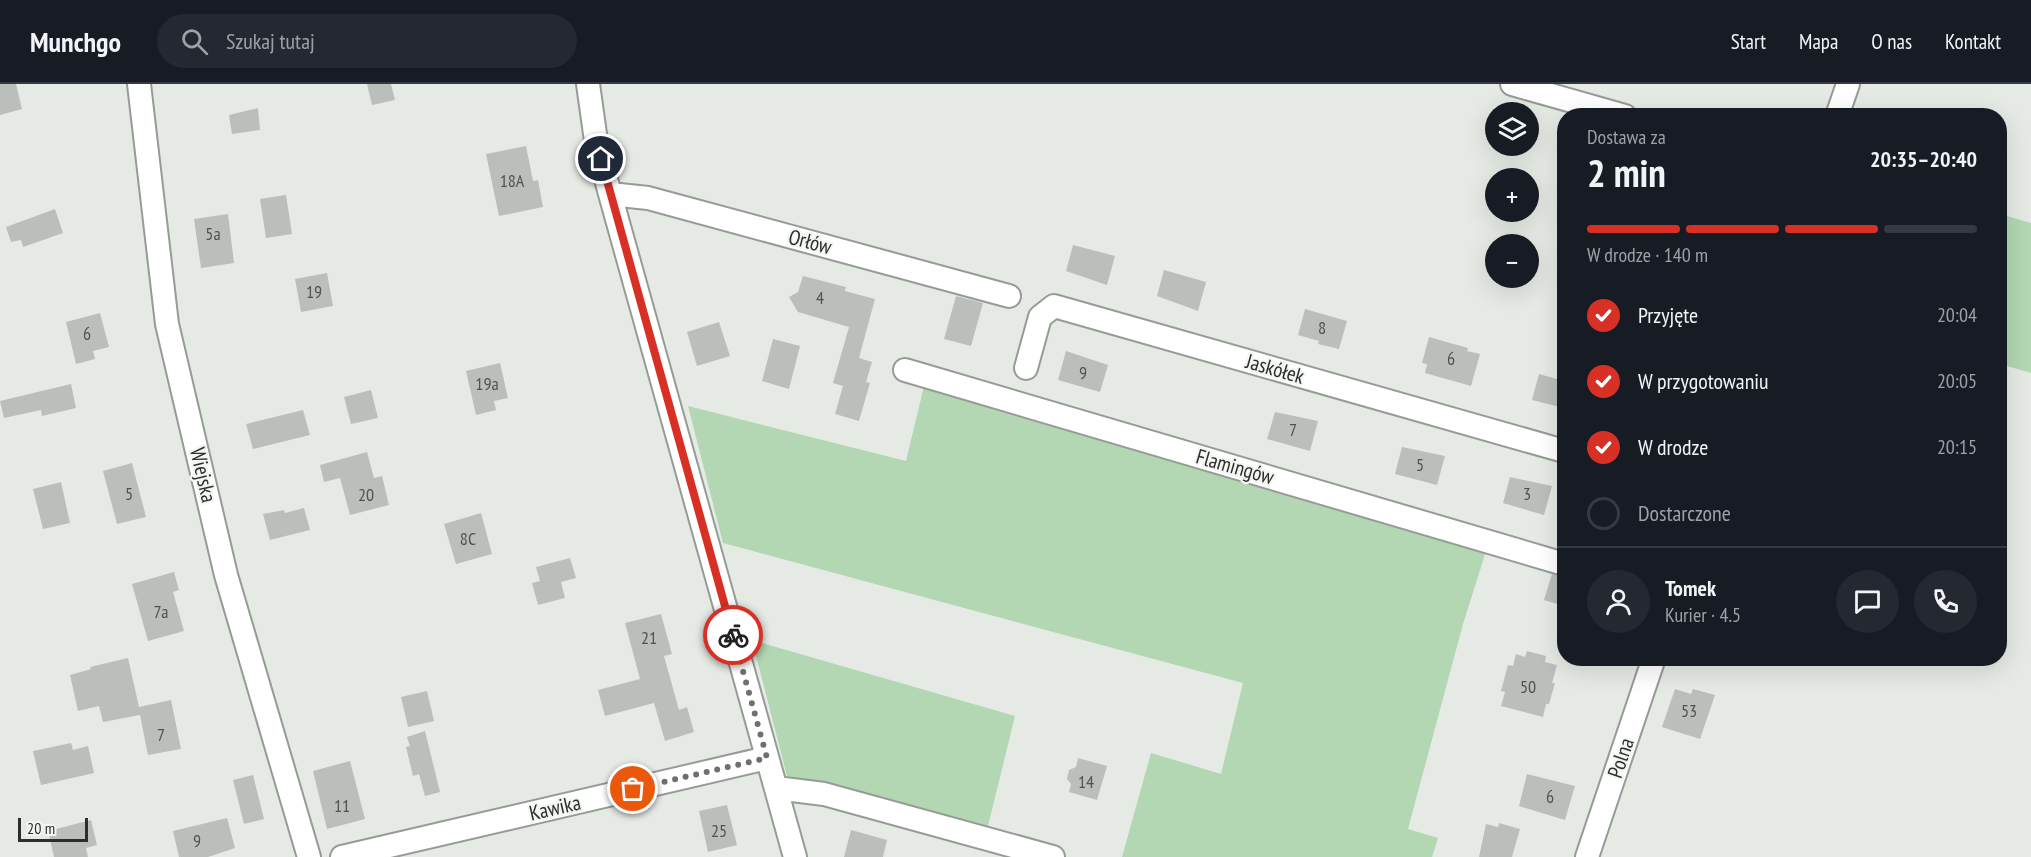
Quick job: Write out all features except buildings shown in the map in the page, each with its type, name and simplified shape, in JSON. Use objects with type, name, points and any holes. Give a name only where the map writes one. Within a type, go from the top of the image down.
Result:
[{"type":"street","name":"Wiejska","points":[[139,84],[167,324],[226,575],[309,857]]},
{"type":"street","points":[[588,84],[596,141],[610,194],[795,857]]},
{"type":"street","points":[[1512,84],[1597,108]]},
{"type":"street","points":[[1840,108],[1848,84]]},
{"type":"street","name":"Orłów","points":[[610,194],[648,198],[1009,296]]},
{"type":"street","name":"Jaskółek","points":[[1026,368],[1040,317],[1054,306],[1557,449]]},
{"type":"street","name":"Flamingów","points":[[905,370],[1557,562]]},
{"type":"street","name":"Polna","points":[[1587,857],[1651,666]]},
{"type":"street","name":"Kawika","points":[[342,857],[767,758]]},
{"type":"street","points":[[776,788],[824,794],[1053,857]]},
{"type":"green space","points":[[2007,216],[2031,223],[2031,373],[2007,366]]},
{"type":"green space","points":[[924,386],[1487,548],[1463,624],[1408,829],[1438,838],[1432,857],[1122,857],[1151,753],[1221,774],[1243,683],[723,543],[688,406],[906,461]]},
{"type":"green space","points":[[752,640],[1015,716],[988,826],[787,776]]},
{"type":"way so far","points":[[633,789],[767,758],[733,635]]},
{"type":"route","points":[[601,159],[733,635]]}]
